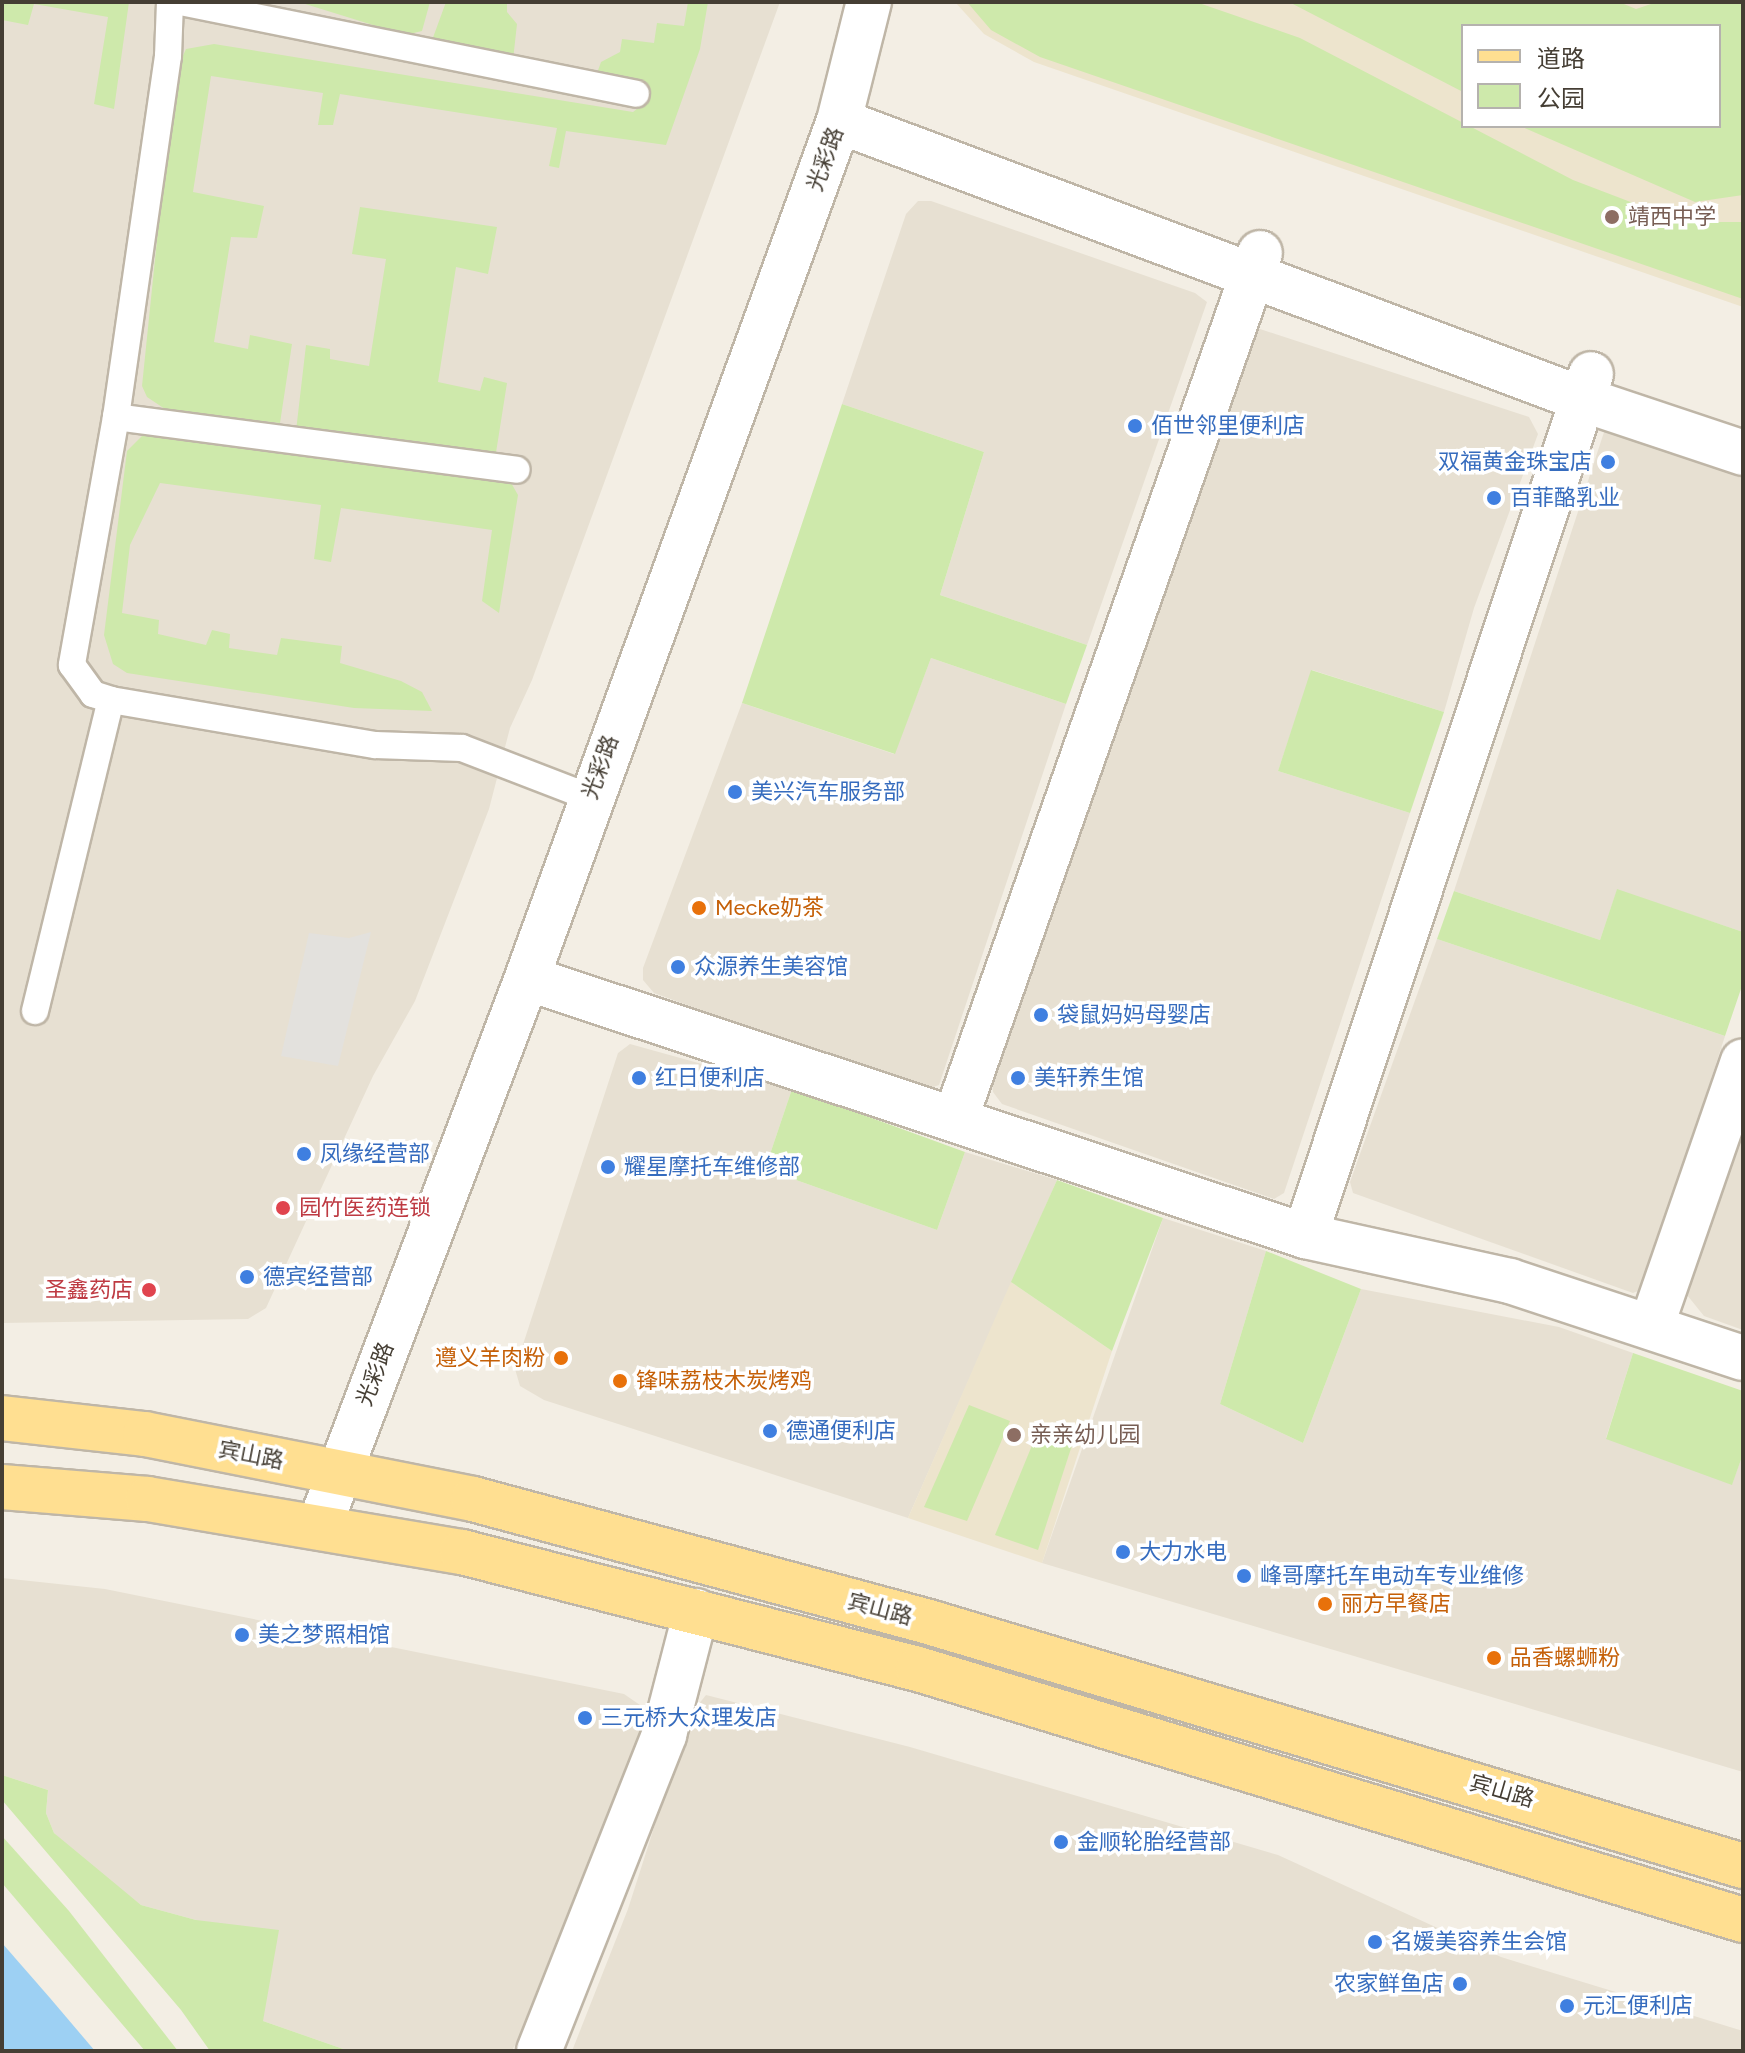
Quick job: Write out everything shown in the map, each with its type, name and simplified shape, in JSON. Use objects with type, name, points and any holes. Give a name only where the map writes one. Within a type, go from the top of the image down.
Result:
[{"type":"main road","name":"宾山路","points":[[2,1418],[145,1434],[473,1499],[932,1623],[1743,1866]]},
{"type":"main road","points":[[2,1487],[148,1499],[462,1552],[918,1669],[1743,1920]]},
{"type":"street","name":"光彩路","points":[[319,1527],[337,1472],[527,978],[589,797],[844,108],[869,2]]},
{"type":"street","points":[[844,108],[1254,265],[1587,386],[1743,453]]},
{"type":"street","points":[[955,1120],[1254,265]]},
{"type":"street","points":[[1587,386],[1743,424]]},
{"type":"street","points":[[1305,1236],[1587,386]]},
{"type":"street","points":[[527,978],[1305,1236],[1510,1281],[1743,1358]]},
{"type":"street","points":[[1651,1327],[1743,1061]]},
{"type":"street","points":[[539,2051],[664,1735],[696,1611]]},
{"type":"lane","points":[[170,2],[168,56],[116,417],[72,665],[93,694],[111,700],[375,745],[462,748],[589,797]]},
{"type":"lane","points":[[181,2],[636,94]]},
{"type":"lane","points":[[116,417],[517,470]]},
{"type":"lane","points":[[35,1011],[111,700]]},
{"type":"shaded area","points":[[2,2],[780,2],[532,680],[510,728],[489,809],[415,1001],[373,1076],[266,1308],[248,1319],[2,1323]]},
{"type":"shaded area","name":"靖西中学","points":[[955,2],[1743,2],[1743,307],[1034,62],[984,34]]},
{"type":"shaded area","points":[[918,201],[931,201],[1195,293],[1207,302],[1087,645],[940,595],[984,452],[842,404],[906,214]]},
{"type":"shaded area","points":[[1257,328],[1529,417],[1538,434],[1474,608],[1444,712],[1312,670],[1278,771],[1410,813],[1284,1193],[1274,1199],[1002,1104],[993,1092],[991,1075],[1248,336]]},
{"type":"shaded area","points":[[1605,429],[1743,473],[1743,932],[1617,890],[1600,940],[1454,891]]},
{"type":"shaded area","points":[[931,658],[1066,704],[939,1085],[922,1091],[654,993],[643,980],[643,968],[742,703],[894,754]]},
{"type":"shaded area","points":[[371,932],[338,1066],[281,1056],[309,933],[349,938]]},
{"type":"shaded area","points":[[1437,939],[1725,1036],[1643,1289],[1633,1293],[1353,1193],[1350,1182]]},
{"type":"shaded area","points":[[630,1044],[792,1089],[765,1169],[937,1230],[965,1152],[1057,1180],[908,1518],[544,1400],[520,1386],[515,1369],[618,1053]]},
{"type":"shaded area","points":[[1743,1135],[1743,1330],[1704,1316],[1687,1295]]},
{"type":"shaded area","points":[[1163,1218],[1266,1251],[1220,1404],[1303,1443],[1361,1289],[1559,1327],[1633,1353],[1606,1438],[1732,1484],[1743,1454],[1743,1772],[1042,1563]]},
{"type":"shaded area","name":"亲亲幼儿园","points":[[1011,1282],[1112,1351],[1042,1563],[908,1518]]},
{"type":"shaded area","points":[[2,1578],[105,1589],[624,1694],[640,1705],[641,1733],[551,1968],[512,2051],[349,2051],[263,2021],[196,1920],[141,1905],[85,1862],[54,1833],[46,1813],[48,1790],[2,1775]]},
{"type":"shaded area","points":[[706,1695],[910,1747],[1278,1855],[1501,1957],[1743,2031],[1743,2051],[572,2051],[628,1909],[690,1715]]},
{"type":"green space","points":[[3,2],[129,2],[114,109],[94,104],[108,17],[34,4],[28,25],[2,20]]},
{"type":"green space","points":[[430,2],[422,31],[405,35],[302,3]]},
{"type":"green space","points":[[446,2],[507,2],[507,12],[517,24],[513,60],[431,43]]},
{"type":"green space","points":[[688,2],[708,2],[700,49],[666,145],[566,131],[559,168],[549,166],[557,128],[340,94],[333,125],[318,125],[323,93],[211,76],[193,192],[264,206],[257,238],[231,237],[214,342],[248,349],[250,335],[292,344],[280,423],[168,411],[147,397],[142,386],[174,75],[186,49],[214,44],[633,112],[647,101],[596,76],[601,62],[620,52],[622,39],[654,43],[657,23],[684,26]]},
{"type":"green space","points":[[967,2],[1196,2],[1300,38],[1461,122],[1461,128],[1473,128],[1573,180],[1683,222],[1743,222],[1743,299],[1040,57],[991,30]]},
{"type":"green space","points":[[1289,2],[1619,2],[1636,9],[1657,2],[1743,2],[1743,195],[1695,202],[1525,128],[1721,128],[1721,24],[1461,24],[1461,91]]},
{"type":"green space","points":[[360,207],[497,227],[488,274],[456,267],[438,382],[480,391],[484,377],[507,383],[495,459],[296,431],[306,345],[330,349],[330,359],[369,366],[386,259],[352,254]]},
{"type":"green space","points":[[842,404],[984,452],[940,595],[1087,645],[1066,704],[931,658],[895,754],[742,703]]},
{"type":"green space","points":[[147,431],[510,481],[518,495],[499,613],[482,601],[492,530],[341,508],[331,562],[314,559],[321,505],[160,483],[130,545],[122,613],[159,620],[158,634],[206,645],[212,630],[230,634],[229,648],[277,655],[281,638],[342,646],[340,663],[401,681],[422,692],[432,711],[354,708],[127,673],[113,664],[104,635],[127,451]]},
{"type":"green space","points":[[1311,670],[1444,712],[1410,813],[1278,771]]},
{"type":"green space","points":[[1617,889],[1743,932],[1743,983],[1725,1036],[1437,939],[1454,891],[1600,940]]},
{"type":"green space","points":[[792,1089],[965,1152],[937,1230],[765,1169]]},
{"type":"green space","points":[[1057,1180],[1163,1218],[1112,1351],[1011,1282]]},
{"type":"green space","points":[[1266,1251],[1361,1289],[1303,1443],[1220,1404]]},
{"type":"green space","points":[[1633,1353],[1743,1391],[1743,1454],[1732,1485],[1606,1439]]},
{"type":"green space","points":[[969,1405],[1010,1421],[967,1521],[924,1507]]},
{"type":"green space","points":[[1040,1426],[1076,1433],[1038,1550],[995,1535]]},
{"type":"green space","points":[[2,1775],[48,1790],[46,1813],[54,1833],[141,1905],[196,1920],[279,1930],[263,2021],[349,2051],[210,2051],[181,2010],[2,1800]]},
{"type":"green space","points":[[2,1836],[69,1911],[178,2051],[145,2051],[2,1883]]},
{"type":"water","points":[[2,1943],[50,1998],[95,2051],[2,2051]]},
{"type":"place","name":"靖西中学","points":[[1612,217]]},
{"type":"place","name":"佰世邻里便利店","points":[[1135,426]]},
{"type":"place","name":"双福黄金珠宝店","points":[[1608,462]]},
{"type":"place","name":"百菲酪乳业","points":[[1494,498]]},
{"type":"place","name":"美兴汽车服务部","points":[[735,792]]},
{"type":"place","name":"Mecke奶茶","points":[[699,908]]},
{"type":"place","name":"众源养生美容馆","points":[[678,967]]},
{"type":"place","name":"袋鼠妈妈母婴店","points":[[1041,1015]]},
{"type":"place","name":"红日便利店","points":[[639,1078]]},
{"type":"place","name":"美轩养生馆","points":[[1018,1078]]},
{"type":"place","name":"凤缘经营部","points":[[304,1154]]},
{"type":"place","name":"耀星摩托车维修部","points":[[608,1167]]},
{"type":"place","name":"园竹医药连锁","points":[[283,1208]]},
{"type":"place","name":"德宾经营部","points":[[247,1277]]},
{"type":"place","name":"圣鑫药店","points":[[149,1290]]},
{"type":"place","name":"遵义羊肉粉","points":[[561,1358]]},
{"type":"place","name":"锋味荔枝木炭烤鸡","points":[[620,1381]]},
{"type":"place","name":"德通便利店","points":[[770,1431]]},
{"type":"place","name":"亲亲幼儿园","points":[[1014,1435]]},
{"type":"place","name":"大力水电","points":[[1123,1552]]},
{"type":"place","name":"峰哥摩托车电动车专业维修","points":[[1244,1576]]},
{"type":"place","name":"丽方早餐店","points":[[1325,1604]]},
{"type":"place","name":"美之梦照相馆","points":[[242,1635]]},
{"type":"place","name":"品香螺蛳粉","points":[[1494,1658]]},
{"type":"place","name":"三元桥大众理发店","points":[[585,1718]]},
{"type":"place","name":"金顺轮胎经营部","points":[[1061,1842]]},
{"type":"place","name":"名媛美容养生会馆","points":[[1375,1942]]},
{"type":"place","name":"农家鲜鱼店","points":[[1460,1984]]},
{"type":"place","name":"元汇便利店","points":[[1567,2006]]}]
